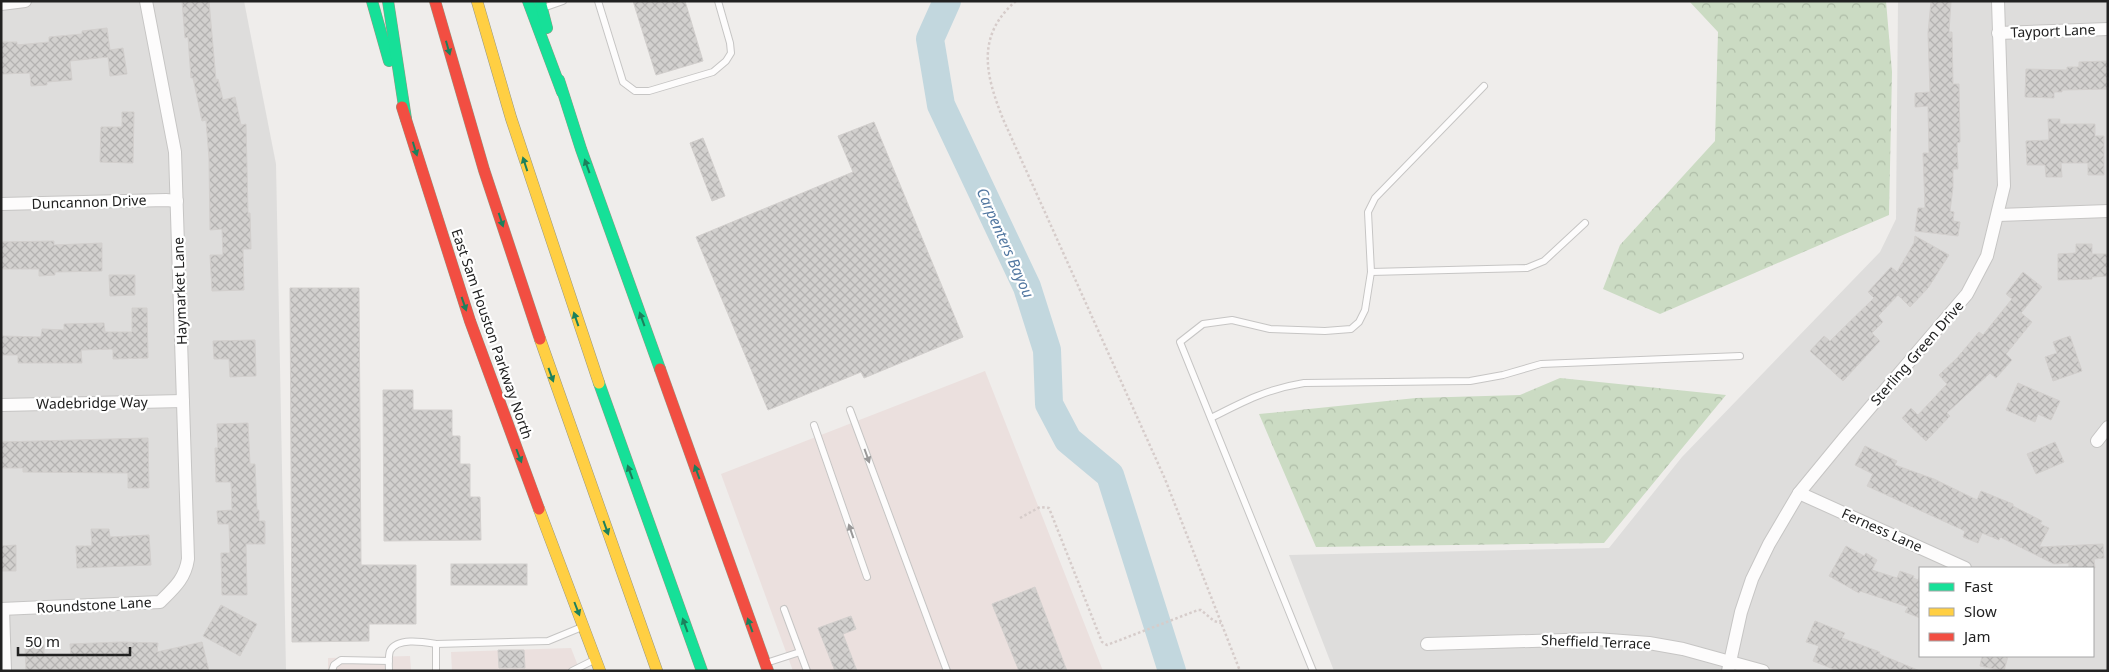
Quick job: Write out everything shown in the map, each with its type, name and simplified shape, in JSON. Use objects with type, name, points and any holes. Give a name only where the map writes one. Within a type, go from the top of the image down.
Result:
[{"type":"main road","name":"East Sam Houston Parkway North","points":[[372,1],[450,262],[494,390],[600,671]]},
{"type":"main road","points":[[388,1],[406,119]]},
{"type":"main road","points":[[435,1],[471,129],[541,347],[658,671]]},
{"type":"main road","points":[[477,1],[556,261],[702,671]]},
{"type":"main road","points":[[528,1],[766,667]]},
{"type":"main road","points":[[541,5],[562,92]]},
{"type":"street","points":[[1,4],[25,1]]},
{"type":"street","name":"Haymarket Lane","points":[[146,1],[175,152],[188,559],[186,571],[179,582]]},
{"type":"street","name":"Sterling Green Drive","points":[[1729,666],[1741,612],[1752,579],[1769,544],[1799,493],[1844,437],[1967,294],[1987,256],[2004,186],[1998,1]]},
{"type":"street","name":"Tayport Lane","points":[[1998,33],[2108,29]]},
{"type":"street","name":"Duncannon Drive","points":[[1,204],[177,201]]},
{"type":"street","points":[[1998,215],[2108,211]]},
{"type":"street","name":"Wadebridge Way","points":[[1,405],[183,401]]},
{"type":"street","points":[[2097,441],[2108,427]]},
{"type":"street","name":"Ferness Lane","points":[[1799,493],[1963,567]]},
{"type":"street","name":"Roundstone Lane","points":[[2,609],[160,602],[179,582]]},
{"type":"street","points":[[2,609],[5,671]]},
{"type":"street","name":"Sheffield Terrace","points":[[1427,644],[1596,640],[1650,644],[1683,649],[1729,666],[1763,671]]},
{"type":"lane","points":[[541,5],[563,1]]},
{"type":"lane","points":[[598,1],[623,82],[635,91],[649,91],[713,72],[726,61],[730,53],[730,43],[718,1]]},
{"type":"lane","points":[[1313,671],[1180,342],[1203,324],[1232,320],[1270,329],[1325,331],[1350,329],[1359,322],[1365,310],[1371,272],[1368,212],[1374,198],[1484,86]]},
{"type":"lane","points":[[1371,272],[1527,268],[1544,261],[1585,223]]},
{"type":"lane","points":[[1210,418],[1244,401],[1277,388],[1304,383],[1470,381],[1503,375],[1541,364],[1740,356]]},
{"type":"lane","points":[[850,410],[947,671]]},
{"type":"lane","points":[[814,425],[867,577]]},
{"type":"lane","points":[[784,609],[807,671]]},
{"type":"lane","points":[[389,671],[390,651],[395,645],[404,642],[436,644],[548,642],[583,626]]},
{"type":"lane","points":[[436,644],[436,671]]},
{"type":"lane","points":[[766,667],[800,652]]},
{"type":"lane","points":[[572,671],[596,659]]},
{"type":"lane","points":[[332,671],[334,664],[341,660],[389,661]]},
{"type":"path","points":[[1016,1],[1002,15],[993,30],[988,44],[987,73],[992,92],[1165,479],[1240,671]]},
{"type":"path","points":[[1020,518],[1040,507],[1048,508],[1102,642],[1107,646],[1198,610],[1214,622],[1221,623]]},
{"type":"shaded area","points":[[1,1],[244,1],[276,164],[286,671],[1,671]]},
{"type":"shaded area","points":[[1898,1],[2108,1],[2108,671],[1334,671],[1289,555],[1609,548],[1682,457],[1880,252],[1896,219]]},
{"type":"shaded area","points":[[985,371],[1103,671],[793,671],[721,474]]},
{"type":"shaded area","points":[[571,648],[580,671],[452,671],[451,652]]},
{"type":"shaded area","points":[[410,656],[411,671],[328,671],[328,658]]},
{"type":"green space","points":[[1689,1],[1886,1],[1892,72],[1889,215],[1660,314],[1603,289],[1620,245],[1715,141],[1718,32]]},
{"type":"green space","points":[[1560,378],[1726,395],[1604,543],[1316,547],[1259,414],[1416,398],[1520,395]]},
{"type":"building","points":[[182,1],[209,1],[216,80],[218,79],[223,100],[235,97],[241,125],[246,124],[248,213],[250,213],[251,249],[243,249],[244,290],[212,291],[210,255],[223,255],[222,229],[210,230],[209,158],[206,120],[202,121],[193,78],[191,78],[188,37],[185,38]]},
{"type":"building","points":[[633,1],[685,1],[703,61],[656,75]]},
{"type":"building","points":[[1931,1],[1951,1],[1949,32],[1952,32],[1953,84],[1959,84],[1960,142],[1957,143],[1958,169],[1953,169],[1950,211],[1954,212],[1953,221],[1960,222],[1958,236],[1915,231],[1918,208],[1925,208],[1923,153],[1929,153],[1928,106],[1915,107],[1915,93],[1930,92],[1928,33]]},
{"type":"building","points":[[107,28],[110,50],[123,48],[127,74],[110,76],[108,57],[70,61],[72,80],[47,82],[47,85],[31,86],[30,73],[1,74],[1,42],[17,42],[17,45],[49,42],[49,37],[82,34],[82,31]]},
{"type":"building","points":[[2108,61],[2108,89],[2062,90],[2062,92],[2054,92],[2054,98],[2025,97],[2026,69],[2067,70],[2067,67],[2079,67],[2079,62]]},
{"type":"building","points":[[122,112],[134,112],[133,163],[100,162],[101,127],[122,127]]},
{"type":"building","points":[[2048,119],[2060,119],[2060,124],[2095,124],[2095,136],[2104,136],[2104,175],[2088,175],[2088,163],[2061,163],[2062,177],[2046,177],[2045,165],[2027,165],[2026,141],[2049,140]]},
{"type":"building","points":[[874,122],[963,337],[864,378],[861,372],[768,410],[696,237],[853,172],[838,136]]},
{"type":"building","points":[[703,138],[725,196],[712,201],[690,143]]},
{"type":"building","points":[[1915,236],[1949,255],[1928,288],[1910,307],[1898,295],[1878,316],[1883,322],[1872,333],[1880,341],[1843,381],[1810,351],[1824,336],[1830,341],[1874,298],[1868,292],[1891,267],[1897,272],[1914,243]]},
{"type":"building","points":[[54,241],[54,245],[102,243],[102,271],[55,272],[55,275],[39,276],[39,269],[1,269],[1,242]]},
{"type":"building","points":[[2076,244],[2092,244],[2092,254],[2108,254],[2108,276],[2092,277],[2092,279],[2058,280],[2058,254],[2076,253]]},
{"type":"building","points":[[2023,272],[2042,287],[2021,313],[2032,322],[2006,354],[2012,360],[1996,378],[1990,373],[1947,413],[1950,416],[1926,441],[1902,418],[1911,408],[1918,415],[1947,384],[1939,375],[1957,358],[1979,332],[1983,335],[2012,299],[2006,294]]},
{"type":"building","points":[[109,275],[135,275],[135,295],[110,296]]},
{"type":"building","points":[[290,288],[359,288],[361,565],[416,565],[416,624],[369,624],[369,641],[292,642]]},
{"type":"building","points":[[132,308],[147,308],[148,358],[113,359],[113,349],[81,350],[82,363],[18,363],[18,355],[1,355],[1,336],[41,337],[42,329],[64,330],[64,324],[104,323],[105,332],[132,332]]},
{"type":"building","points":[[2070,336],[2082,371],[2053,381],[2045,357],[2057,353],[2053,342]]},
{"type":"building","points":[[255,340],[256,376],[230,377],[229,359],[214,359],[213,341]]},
{"type":"building","points":[[2018,383],[2060,401],[2051,420],[2038,414],[2035,422],[2006,410]]},
{"type":"building","points":[[383,390],[413,390],[413,410],[452,410],[452,436],[460,436],[460,464],[470,464],[470,497],[480,497],[481,540],[384,541]]},
{"type":"building","points":[[248,423],[250,464],[255,464],[257,510],[259,510],[259,521],[265,521],[265,544],[246,544],[247,595],[222,595],[221,553],[230,553],[229,524],[218,524],[217,511],[232,510],[231,482],[216,482],[215,448],[218,448],[217,424]]},
{"type":"building","points":[[148,438],[149,488],[128,488],[128,473],[23,472],[23,468],[1,468],[1,442]]},
{"type":"building","points":[[2055,442],[2064,462],[2036,474],[2027,454]]},
{"type":"building","points":[[1865,446],[1897,461],[1895,465],[1934,479],[1977,500],[1981,491],[2013,504],[2013,506],[2042,521],[2040,524],[2049,528],[2039,547],[2103,544],[2104,558],[2094,559],[2095,568],[2069,567],[2069,563],[2054,564],[2000,537],[1999,540],[1982,533],[1978,543],[1963,537],[1965,531],[1867,486],[1873,474],[1855,465]]},
{"type":"building","points":[[91,529],[109,529],[110,537],[149,535],[151,565],[77,568],[76,546],[92,546]]},
{"type":"building","points":[[16,545],[16,571],[1,571],[1,546]]},
{"type":"building","points":[[1846,546],[1864,556],[1866,553],[1877,560],[1872,570],[1897,578],[1900,571],[1914,576],[1913,578],[1918,580],[1919,578],[1919,618],[1905,612],[1908,607],[1860,591],[1859,593],[1829,576]]},
{"type":"building","points":[[451,564],[527,564],[527,585],[451,585]]},
{"type":"building","points":[[1035,587],[1067,671],[1019,671],[992,604]]},
{"type":"building","points":[[221,605],[257,624],[240,656],[203,636]]},
{"type":"building","points":[[851,616],[856,629],[843,634],[857,671],[835,671],[818,628]]},
{"type":"building","points":[[1815,621],[1845,633],[1842,638],[1880,652],[1879,654],[1920,671],[1838,671],[1813,661],[1819,646],[1806,642]]},
{"type":"building","points":[[202,642],[209,671],[26,671],[25,645],[44,645],[44,656],[71,656],[70,644],[158,643],[157,652]]},
{"type":"building","points":[[498,650],[524,650],[525,668],[499,668]]},
{"type":"building","points":[[1982,657],[2008,657],[2004,671],[1980,666]]},
{"type":"waterway","name":"Carpenters Bayou","points":[[947,1],[930,39],[941,105],[1027,287],[1047,350],[1049,404],[1068,440],[1110,475],[1172,671]]},
{"type":"traffic: fast","points":[[372,1],[389,61]]},
{"type":"traffic: fast","points":[[388,1],[406,119]]},
{"type":"traffic: fast","points":[[528,1],[562,92]]},
{"type":"traffic: fast","points":[[540,1],[547,28]]},
{"type":"traffic: fast","points":[[559,80],[581,149],[660,369]]},
{"type":"traffic: fast","points":[[599,383],[702,671]]},
{"type":"traffic: slow","points":[[477,1],[511,118],[599,383]]},
{"type":"traffic: slow","points":[[540,339],[657,671]]},
{"type":"traffic: slow","points":[[539,509],[600,671]]},
{"type":"traffic: jam","points":[[435,1],[484,170],[540,339]]},
{"type":"traffic: jam","points":[[402,107],[470,321],[539,509]]},
{"type":"traffic: jam","points":[[660,369],[768,671]]}]
